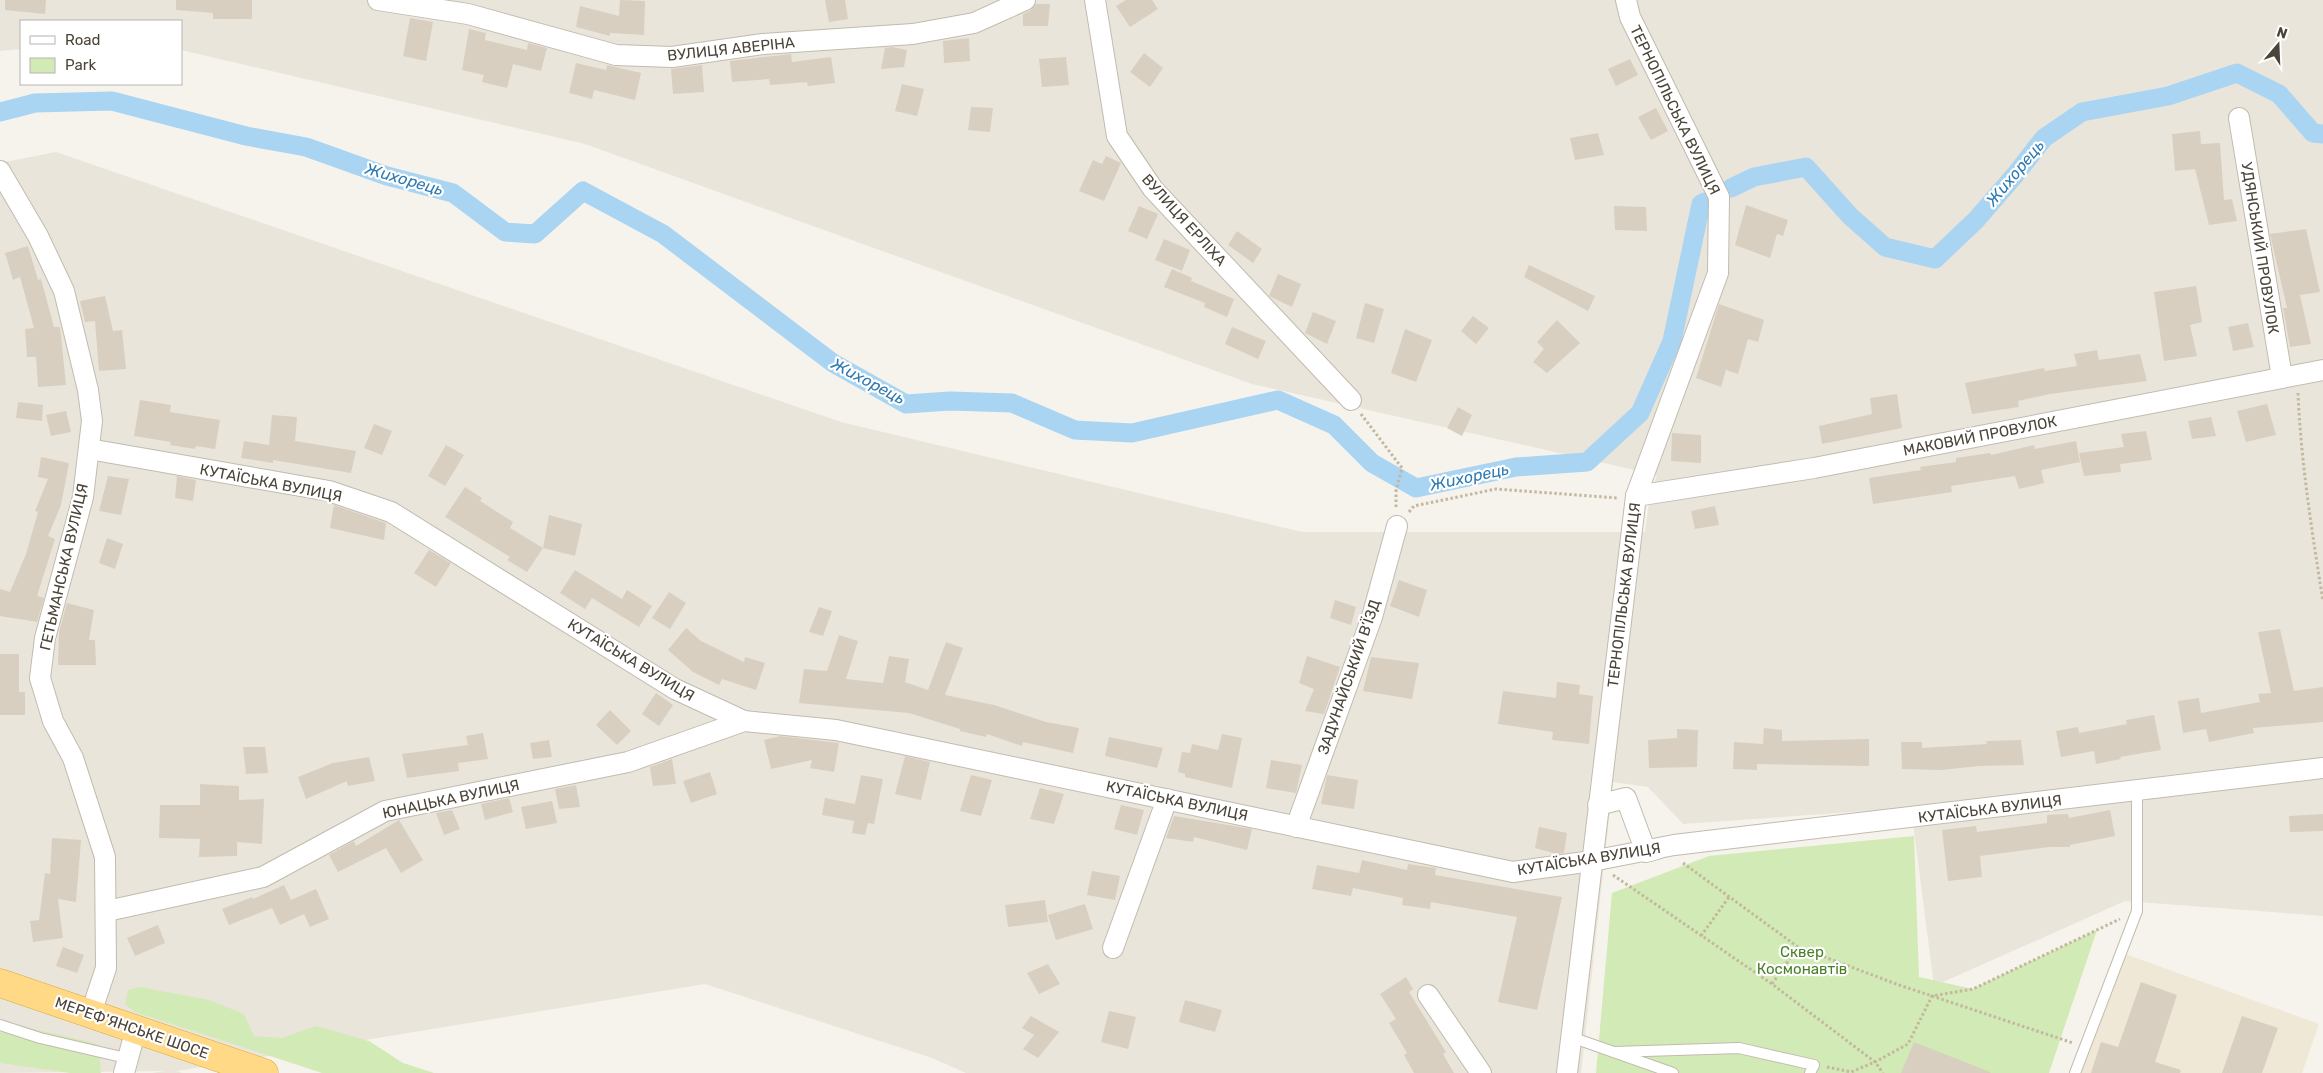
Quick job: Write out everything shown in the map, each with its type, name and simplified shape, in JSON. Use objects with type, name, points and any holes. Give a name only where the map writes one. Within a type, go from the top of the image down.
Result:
[{"type":"highway","name":"МЕРЕФ'ЯНСЬКЕ ШОСЕ","points":[[0,983],[264,1073]]},
{"type":"street","name":"ВУЛИЦЯ АВЕРІНА","points":[[378,0],[468,14],[616,55],[672,57],[763,44],[913,34],[974,22],[1025,0]]},
{"type":"street","name":"ВУЛИЦЯ ЕРЛІХА","points":[[1095,0],[1117,136],[1153,189],[1351,400]]},
{"type":"street","name":"ТЕРНОПІЛЬСЬКА ВУЛИЦЯ","points":[[1567,1073],[1636,496],[1718,273],[1719,196],[1630,17],[1626,0]]},
{"type":"street","name":"УДЯНСЬКИЙ ПРОВУЛОК","points":[[2238,118],[2289,376]]},
{"type":"street","name":"ГЕТЬМАНСЬКА ВУЛИЦЯ","points":[[0,171],[38,236],[64,291],[88,390],[92,421],[83,497],[45,638],[40,678],[53,721],[73,758],[94,816],[105,857],[107,911],[106,968],[91,1013]]},
{"type":"street","name":"МАКОВИЙ ПРОВУЛОК","points":[[1636,496],[1814,468],[2323,370]]},
{"type":"street","name":"КУТАЇСЬКА ВУЛИЦЯ","points":[[90,449],[329,491],[390,512],[675,689],[744,721],[836,730],[1513,872],[1592,861],[1662,847],[2137,792],[2323,768]]},
{"type":"street","name":"ЗАДУНАЙСЬКИЙ В’ЇЗД","points":[[1296,827],[1372,617],[1396,526]]},
{"type":"street","name":"ЮНАЦЬКА ВУЛИЦЯ","points":[[107,911],[263,877],[385,811],[628,762],[744,721]]},
{"type":"street","points":[[1598,805],[1626,798],[1646,852],[1662,847]]},
{"type":"street","points":[[1113,948],[1167,799]]},
{"type":"street","points":[[1428,995],[1481,1073]]},
{"type":"street","points":[[125,1066],[136,1028]]},
{"type":"lane","points":[[2075,1073],[2136,911],[2137,792]]},
{"type":"lane","points":[[0,1025],[125,1066]]},
{"type":"lane","points":[[1572,1037],[1673,1073]]},
{"type":"lane","points":[[1614,1052],[1739,1048],[1812,1069]]},
{"type":"path","points":[[2289,376],[2300,437],[2323,601]]},
{"type":"path","points":[[1351,400],[1402,468],[1396,491]]},
{"type":"path","points":[[1396,526],[1414,506],[1496,489],[1614,498],[1636,496]]},
{"type":"path","points":[[1662,847],[1798,947],[1932,996],[2085,1047]]},
{"type":"path","points":[[1592,861],[1772,984],[1875,1062],[1884,1073]]},
{"type":"path","points":[[1701,936],[1730,897]]},
{"type":"path","points":[[1932,996],[1973,989],[2136,911]]},
{"type":"path","points":[[1772,984],[1798,947]]},
{"type":"path","points":[[1812,1069],[1850,1072],[1875,1062],[1908,1044],[1932,996]]},
{"type":"shaded area","points":[[0,0],[2323,0],[2323,916],[2125,901],[1934,986],[1911,808],[1683,824],[1648,787],[1613,782],[1581,1073],[966,1073],[932,1058],[705,984],[177,1071],[182,1073],[152,1073],[165,1071],[0,1073],[0,163],[56,152],[841,422],[1302,532],[1645,532],[1650,495],[1657,475],[1252,384],[585,144],[182,50],[182,20],[20,20],[20,49],[0,51]]},
{"type":"shaded area","points":[[2125,954],[2319,1024],[2302,1073],[2081,1073]]},
{"type":"green space","name":"Сквер Космонавтів","points":[[1914,836],[1919,977],[1973,989],[2097,930],[2049,1073],[1596,1073],[1612,893],[1709,856]]},
{"type":"green space","points":[[140,987],[209,1000],[244,1014],[254,1036],[282,1038],[316,1026],[369,1041],[403,1063],[434,1073],[322,1073],[135,1012],[125,1004],[128,990]]},
{"type":"green space","points":[[0,1021],[98,1044],[101,1073],[70,1073],[0,1063]]},
{"type":"building","points":[[5,0],[46,0],[45,14],[5,10]]},
{"type":"building","points":[[176,0],[252,0],[252,19],[213,19],[213,13],[176,10]]},
{"type":"building","points":[[620,0],[645,1],[644,35],[610,33],[610,36],[576,27],[580,6],[619,16]]},
{"type":"building","points":[[825,0],[845,0],[848,19],[829,22]]},
{"type":"building","points":[[1126,0],[1152,0],[1158,9],[1130,27],[1116,6]]},
{"type":"building","points":[[1036,4],[1050,4],[1048,26],[1023,26],[1023,14],[1030,11]]},
{"type":"building","points":[[410,18],[433,22],[426,61],[403,56]]},
{"type":"building","points":[[469,29],[486,33],[485,40],[527,50],[528,43],[547,48],[541,71],[513,64],[507,88],[482,82],[484,75],[462,70]]},
{"type":"building","points":[[969,38],[970,61],[944,63],[943,41]]},
{"type":"building","points":[[892,47],[907,50],[904,67],[881,69],[885,48]]},
{"type":"building","points":[[1144,53],[1163,68],[1150,87],[1130,72]]},
{"type":"building","points":[[791,54],[792,62],[831,57],[835,83],[808,86],[807,82],[770,85],[769,79],[732,82],[730,61]]},
{"type":"building","points":[[1066,57],[1069,85],[1042,87],[1039,59]]},
{"type":"building","points":[[1630,59],[1638,75],[1616,86],[1608,69]]},
{"type":"building","points":[[576,63],[606,70],[607,65],[641,73],[635,100],[594,90],[592,99],[569,93]]},
{"type":"building","points":[[702,65],[704,92],[673,94],[671,69]]},
{"type":"building","points":[[902,84],[924,89],[917,116],[895,111]]},
{"type":"building","points":[[971,107],[993,108],[990,132],[968,130]]},
{"type":"building","points":[[1656,108],[1668,131],[1651,140],[1638,117]]},
{"type":"building","points":[[2200,131],[2201,144],[2220,143],[2224,200],[2232,199],[2237,221],[2209,225],[2195,169],[2175,171],[2172,134]]},
{"type":"building","points":[[1598,133],[1604,155],[1575,160],[1570,138]]},
{"type":"building","points":[[1106,156],[1121,163],[1104,201],[1079,191],[1093,160],[1102,164]]},
{"type":"building","points":[[1746,205],[1788,220],[1783,236],[1777,234],[1770,258],[1735,245]]},
{"type":"building","points":[[1139,206],[1158,214],[1147,239],[1128,231]]},
{"type":"building","points":[[1614,206],[1646,207],[1647,231],[1615,230]]},
{"type":"building","points":[[2306,229],[2320,292],[2300,295],[2311,344],[2290,347],[2283,308],[2287,308],[2270,234]]},
{"type":"building","points":[[1237,231],[1262,249],[1253,263],[1228,245]]},
{"type":"building","points":[[1164,239],[1190,250],[1182,271],[1155,260]]},
{"type":"building","points":[[28,246],[38,280],[41,279],[54,327],[60,327],[66,385],[38,387],[36,357],[27,357],[25,329],[34,328],[20,277],[13,280],[5,253]]},
{"type":"building","points":[[1529,265],[1595,296],[1588,311],[1524,277]]},
{"type":"building","points":[[1172,269],[1192,278],[1191,281],[1234,299],[1227,317],[1204,307],[1205,303],[1164,287]]},
{"type":"building","points":[[1278,274],[1301,284],[1292,307],[1269,296]]},
{"type":"building","points":[[2196,286],[2202,322],[2190,325],[2197,356],[2164,361],[2154,292]]},
{"type":"building","points":[[105,296],[113,331],[122,330],[126,369],[99,371],[95,321],[85,322],[80,301]]},
{"type":"building","points":[[1365,303],[1384,309],[1374,343],[1356,338]]},
{"type":"building","points":[[1719,304],[1764,320],[1758,342],[1748,339],[1738,374],[1726,370],[1721,387],[1696,378]]},
{"type":"building","points":[[1313,312],[1336,321],[1327,344],[1305,333]]},
{"type":"building","points":[[1473,316],[1489,328],[1476,344],[1461,331]]},
{"type":"building","points":[[1557,320],[1580,343],[1547,373],[1533,362],[1544,349],[1537,342]]},
{"type":"building","points":[[2248,323],[2254,347],[2233,351],[2228,327]]},
{"type":"building","points":[[1232,327],[1266,341],[1258,359],[1225,344]]},
{"type":"building","points":[[1405,329],[1432,340],[1416,382],[1391,373]]},
{"type":"building","points":[[2097,350],[2099,360],[2140,354],[2147,381],[2050,394],[2018,401],[2019,407],[1972,414],[1965,383],[2044,368],[2045,371],[2077,366],[2074,354]]},
{"type":"building","points":[[1897,394],[1902,428],[1822,444],[1819,426],[1872,414],[1870,398]]},
{"type":"building","points":[[140,400],[171,405],[170,412],[220,420],[215,449],[196,446],[195,449],[170,445],[171,442],[134,436]]},
{"type":"building","points":[[18,402],[43,405],[42,421],[16,418]]},
{"type":"building","points":[[2267,404],[2276,435],[2246,442],[2237,411]]},
{"type":"building","points":[[1458,407],[1472,415],[1462,436],[1447,428]]},
{"type":"building","points":[[66,411],[71,432],[51,436],[46,415]]},
{"type":"building","points":[[272,415],[297,417],[295,441],[356,451],[351,473],[273,460],[273,463],[241,458],[244,441],[269,445]]},
{"type":"building","points":[[2211,417],[2216,436],[2192,439],[2188,421]]},
{"type":"building","points":[[374,424],[392,431],[382,455],[364,448]]},
{"type":"building","points":[[2146,431],[2152,460],[2120,464],[2121,472],[2084,476],[2079,453],[2124,447],[2121,434]]},
{"type":"building","points":[[1672,433],[1701,435],[1701,463],[1671,461]]},
{"type":"building","points":[[2076,441],[2080,462],[2041,470],[2044,483],[2019,489],[2015,476],[1951,486],[1952,492],[1873,504],[1869,478],[1921,470],[1920,467],[1956,462],[1956,458],[1990,453],[1991,455],[2034,445],[2035,449]]},
{"type":"building","points":[[446,445],[464,455],[445,486],[428,476]]},
{"type":"building","points":[[41,457],[69,463],[61,505],[48,536],[55,539],[37,596],[44,598],[37,622],[0,616],[0,589],[10,592],[26,554],[38,512],[35,511],[48,479],[38,477]]},
{"type":"building","points":[[108,476],[129,479],[121,515],[99,511]]},
{"type":"building","points":[[177,476],[196,480],[193,501],[175,498]]},
{"type":"building","points":[[465,487],[482,498],[480,501],[513,522],[510,528],[543,548],[527,572],[507,560],[510,557],[445,517]]},
{"type":"building","points":[[334,505],[386,523],[384,540],[330,528]]},
{"type":"building","points":[[1715,506],[1719,525],[1695,529],[1691,511]]},
{"type":"building","points":[[549,515],[582,524],[575,556],[543,548]]},
{"type":"building","points":[[107,538],[123,544],[115,569],[99,563]]},
{"type":"building","points":[[429,550],[451,563],[436,587],[414,573]]},
{"type":"building","points":[[575,570],[622,599],[627,590],[652,606],[639,627],[592,598],[585,609],[560,593]]},
{"type":"building","points":[[1399,580],[1427,590],[1419,617],[1390,606]]},
{"type":"building","points":[[669,592],[686,603],[670,629],[652,618]]},
{"type":"building","points":[[1335,600],[1356,607],[1351,625],[1330,618]]},
{"type":"building","points":[[67,603],[94,610],[89,640],[95,640],[96,665],[58,665],[59,632]]},
{"type":"building","points":[[819,607],[832,611],[823,636],[809,632]]},
{"type":"building","points":[[686,628],[701,641],[744,662],[745,657],[765,663],[756,690],[722,679],[719,685],[693,672],[668,650]]},
{"type":"building","points":[[2280,629],[2294,691],[2323,687],[2323,722],[2253,728],[2254,733],[2209,742],[2206,729],[2183,733],[2178,701],[2199,698],[2201,713],[2260,702],[2258,694],[2271,693],[2258,632]]},
{"type":"building","points":[[839,635],[858,641],[846,679],[883,683],[889,656],[909,659],[905,682],[928,690],[946,642],[963,648],[945,695],[994,705],[1046,722],[1079,728],[1073,753],[1023,742],[1022,746],[987,734],[986,737],[960,731],[960,729],[909,713],[799,703],[804,669],[827,671]]},
{"type":"building","points":[[0,654],[19,654],[19,692],[25,692],[25,715],[0,715]]},
{"type":"building","points":[[1307,656],[1340,667],[1324,714],[1305,711],[1314,689],[1299,683]]},
{"type":"building","points":[[1371,657],[1419,663],[1412,699],[1363,691]]},
{"type":"building","points":[[1557,682],[1580,685],[1579,694],[1593,696],[1589,744],[1552,740],[1553,732],[1498,724],[1503,691],[1556,698]]},
{"type":"building","points":[[656,693],[673,705],[659,726],[642,714]]},
{"type":"building","points":[[610,710],[631,731],[617,745],[596,725]]},
{"type":"building","points":[[2154,715],[2161,750],[2120,757],[2121,759],[2096,764],[2094,751],[2061,757],[2056,731],[2078,727],[2079,733],[2127,724],[2126,720]]},
{"type":"building","points":[[1764,728],[1782,730],[1782,741],[1869,739],[1869,766],[1757,764],[1757,770],[1733,769],[1734,742],[1763,744]]},
{"type":"building","points":[[1677,729],[1698,730],[1697,767],[1649,768],[1648,740],[1677,738]]},
{"type":"building","points":[[483,733],[488,759],[458,763],[459,771],[407,778],[402,754],[468,745],[466,736]]},
{"type":"building","points":[[1222,734],[1242,738],[1232,788],[1185,777],[1185,774],[1178,772],[1182,752],[1190,753],[1192,744],[1218,750]]},
{"type":"building","points":[[780,736],[839,743],[834,772],[810,768],[812,760],[771,769],[764,740]]},
{"type":"building","points":[[1109,737],[1163,748],[1157,768],[1105,756]]},
{"type":"building","points":[[549,740],[552,757],[533,759],[530,743]]},
{"type":"building","points":[[2021,740],[2024,765],[1979,766],[1942,770],[1902,769],[1901,742],[1922,742],[1922,748],[1987,744],[1986,741]]},
{"type":"building","points":[[243,747],[265,747],[268,773],[246,774]]},
{"type":"building","points":[[905,756],[930,762],[921,800],[895,794]]},
{"type":"building","points":[[369,757],[375,781],[348,786],[347,781],[306,799],[298,777],[333,763]]},
{"type":"building","points":[[672,759],[676,784],[653,786],[650,767]]},
{"type":"building","points":[[1271,760],[1302,765],[1296,793],[1266,788]]},
{"type":"building","points":[[710,772],[717,794],[691,803],[683,781]]},
{"type":"building","points":[[861,775],[883,779],[874,824],[868,823],[865,835],[852,833],[854,821],[822,815],[825,798],[855,804]]},
{"type":"building","points":[[971,775],[992,780],[981,816],[960,811]]},
{"type":"building","points":[[1327,775],[1358,780],[1354,809],[1321,804]]},
{"type":"building","points":[[200,784],[239,786],[239,800],[264,799],[262,844],[237,842],[237,856],[199,857],[200,839],[159,838],[160,805],[200,805]]},
{"type":"building","points":[[576,785],[580,807],[559,809],[555,789]]},
{"type":"building","points":[[1040,788],[1064,794],[1054,824],[1030,819]]},
{"type":"building","points":[[509,798],[513,812],[485,820],[481,804]]},
{"type":"building","points":[[552,801],[557,823],[526,829],[521,807]]},
{"type":"building","points":[[1121,805],[1144,810],[1137,835],[1114,829]]},
{"type":"building","points":[[452,810],[460,829],[444,835],[436,813]]},
{"type":"building","points":[[2110,810],[2115,836],[2070,845],[2070,847],[2049,847],[1980,856],[1982,877],[1948,881],[1942,830],[1976,826],[1977,832],[2047,823],[2047,815],[2068,814],[2069,818]]},
{"type":"building","points":[[2323,814],[2323,831],[2290,832],[2289,816]]},
{"type":"building","points":[[1174,816],[1252,829],[1247,850],[1194,837],[1193,842],[1166,838]]},
{"type":"building","points":[[399,820],[423,860],[401,873],[386,848],[338,872],[329,855],[354,841],[356,846]]},
{"type":"building","points":[[1539,827],[1567,833],[1564,853],[1557,854],[1535,848]]},
{"type":"building","points":[[52,838],[81,840],[76,902],[58,899],[63,938],[33,942],[30,921],[39,920],[45,873],[50,874]]},
{"type":"building","points":[[1362,860],[1407,870],[1408,864],[1436,868],[1435,875],[1562,897],[1537,1010],[1498,1002],[1517,917],[1431,902],[1430,909],[1402,905],[1403,898],[1353,888],[1351,896],[1312,889],[1317,865],[1359,873]]},
{"type":"building","points":[[1092,871],[1120,876],[1115,900],[1087,895]]},
{"type":"building","points":[[284,885],[291,900],[316,889],[329,919],[310,927],[304,914],[280,925],[272,908],[229,925],[222,909],[252,897],[253,899]]},
{"type":"building","points":[[1045,900],[1048,922],[1008,927],[1005,905]]},
{"type":"building","points":[[1085,904],[1093,929],[1056,940],[1048,915]]},
{"type":"building","points":[[158,925],[165,943],[135,956],[127,938]]},
{"type":"building","points":[[63,947],[84,955],[77,973],[56,966]]},
{"type":"building","points":[[1048,964],[1060,984],[1039,994],[1027,973]]},
{"type":"building","points":[[1406,977],[1413,989],[1409,992],[1446,1052],[1443,1054],[1454,1073],[1414,1073],[1404,1055],[1407,1053],[1389,1023],[1396,1019],[1380,994]]},
{"type":"building","points":[[2141,982],[2177,995],[2155,1062],[2181,1070],[2180,1073],[2091,1073],[2101,1042],[2118,1047]]},
{"type":"building","points":[[1185,1000],[1222,1010],[1215,1032],[1179,1022]]},
{"type":"building","points":[[1109,1011],[1136,1017],[1128,1049],[1101,1042]]},
{"type":"building","points":[[1031,1016],[1059,1032],[1038,1058],[1023,1049],[1034,1035],[1022,1028]]},
{"type":"building","points":[[2242,1016],[2278,1028],[2262,1073],[2222,1073]]},
{"type":"building","points":[[1914,1042],[1990,1072],[1990,1073],[1901,1073]]},
{"type":"waterway","name":"Жихорець","points":[[1731,188],[1754,177],[1806,167],[1850,216],[1885,247],[1935,259],[1976,220],[2044,138],[2082,112],[2168,96],[2237,73],[2279,94],[2313,133],[2323,134]]},
{"type":"waterway","name":"Жихорець","points":[[0,112],[35,103],[112,101],[246,136],[306,147],[387,176],[453,193],[505,232],[535,234],[583,191],[663,234],[833,363],[906,404],[950,401],[1012,403],[1075,430],[1132,433],[1278,400],[1334,425],[1372,463],[1416,488],[1516,467],[1587,462],[1640,413],[1672,341],[1701,204],[1705,202]]}]
